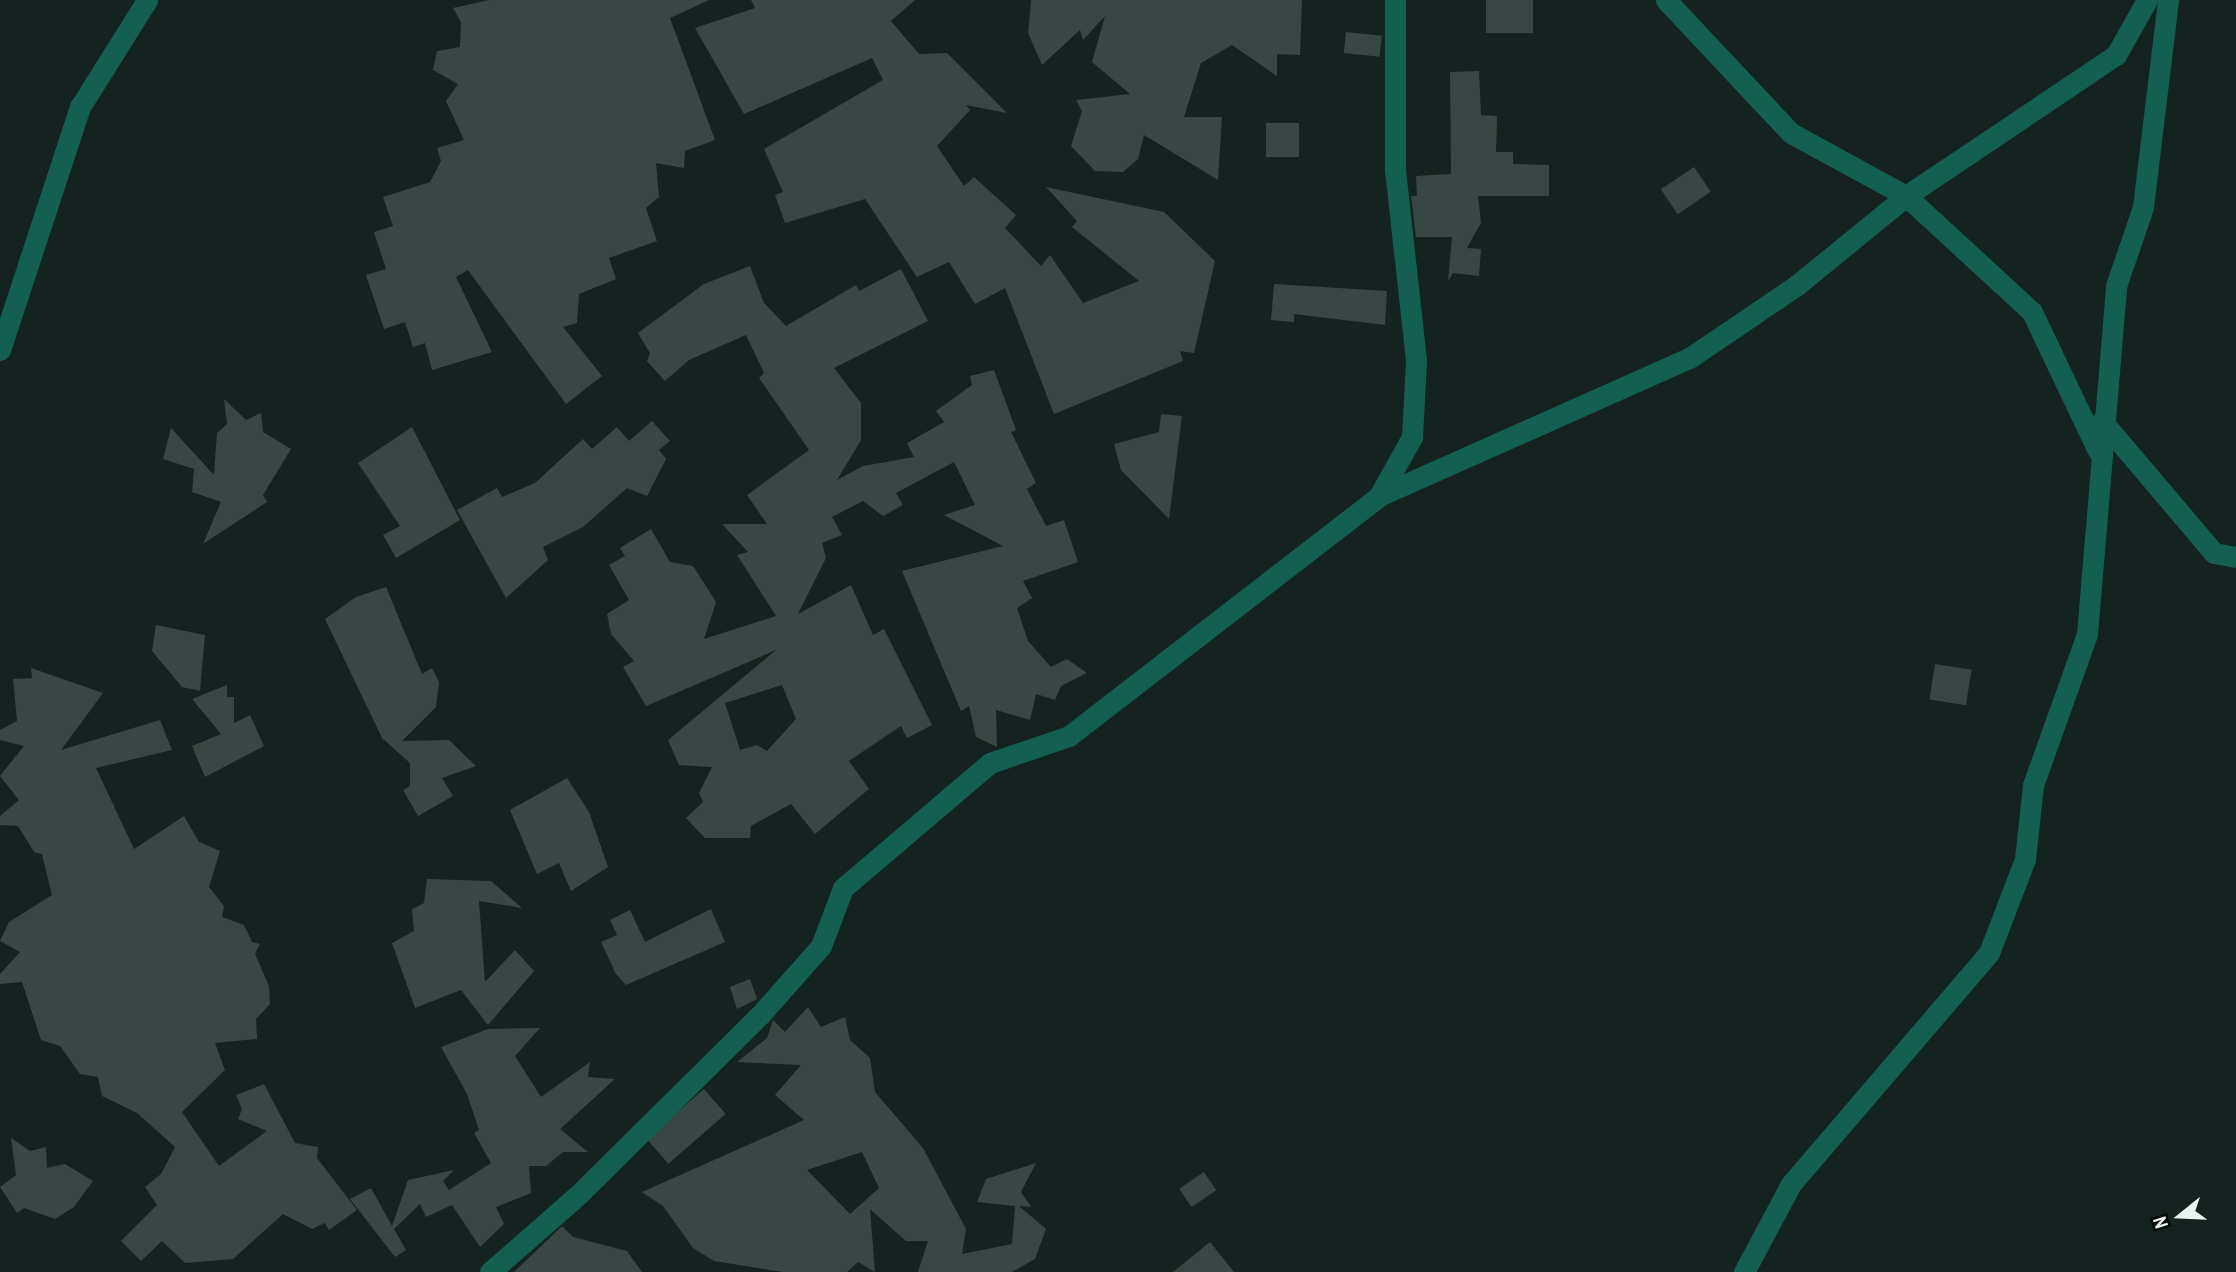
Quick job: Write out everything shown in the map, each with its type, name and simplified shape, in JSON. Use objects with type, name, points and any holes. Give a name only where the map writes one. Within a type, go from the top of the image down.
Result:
[{"type":"street","points":[[0,350],[80,107],[147,0]]},
{"type":"street","points":[[1380,496],[1412,437],[1416,360],[1395,169],[1395,0]]},
{"type":"street","points":[[1666,0],[1791,133],[1906,196],[2032,313],[2098,451]]},
{"type":"street","points":[[490,1272],[760,1015],[821,946],[843,888],[990,763],[1069,736],[1380,496],[1691,357],[1797,285],[1906,196],[2116,54],[2147,0]]},
{"type":"street","points":[[1744,1272],[1791,1185],[1989,953],[2025,859],[2034,785],[2049,735],[2087,634],[2097,558],[2098,451],[2116,286],[2143,207],[2168,0]]},
{"type":"street","points":[[2102,421],[2214,553],[2236,557]]},
{"type":"building","points":[[489,0],[709,0],[670,18],[715,140],[685,151],[684,168],[656,163],[659,197],[646,208],[657,241],[609,258],[616,279],[579,294],[577,323],[563,327],[602,376],[566,404],[468,270],[456,277],[492,352],[432,370],[425,343],[413,347],[405,322],[384,329],[366,275],[386,269],[374,232],[393,226],[383,197],[430,182],[441,161],[437,148],[464,140],[446,101],[458,84],[433,70],[437,51],[460,47],[461,22],[453,8]]},
{"type":"building","points":[[751,0],[915,0],[891,21],[919,54],[947,53],[1007,113],[966,105],[970,110],[937,146],[964,186],[974,177],[1016,215],[1005,228],[1041,266],[1050,255],[1083,303],[1139,281],[1072,227],[1077,221],[1046,187],[1164,212],[1215,261],[1194,353],[1180,351],[1183,361],[1054,414],[1005,288],[975,304],[949,262],[917,277],[865,199],[785,223],[775,195],[783,192],[764,149],[883,80],[872,58],[744,114],[695,28],[755,8]]},
{"type":"building","points":[[1031,0],[1302,0],[1300,55],[1277,54],[1277,76],[1232,45],[1201,63],[1184,117],[1222,117],[1218,180],[1144,135],[1138,159],[1123,172],[1095,171],[1071,146],[1082,111],[1076,100],[1130,94],[1092,62],[1105,16],[1083,40],[1080,30],[1042,65],[1028,33]]},
{"type":"building","points":[[1486,0],[1533,0],[1533,33],[1486,33]]},
{"type":"building","points":[[1346,32],[1382,36],[1380,57],[1344,53]]},
{"type":"building","points":[[1479,71],[1481,115],[1497,116],[1496,152],[1513,152],[1513,164],[1549,165],[1549,196],[1478,196],[1481,223],[1467,248],[1481,249],[1479,276],[1453,273],[1448,281],[1452,237],[1416,237],[1411,196],[1417,196],[1416,176],[1451,174],[1450,72]]},
{"type":"building","points":[[1266,123],[1299,123],[1299,157],[1266,157]]},
{"type":"building","points":[[1694,167],[1711,192],[1678,214],[1661,189]]},
{"type":"building","points":[[750,266],[764,303],[786,326],[856,285],[859,291],[901,269],[928,321],[834,368],[861,403],[861,440],[837,480],[863,466],[914,457],[907,443],[944,422],[936,411],[972,385],[970,376],[994,370],[1016,430],[1011,432],[1036,483],[1027,489],[1046,526],[1064,520],[1078,562],[1023,581],[1032,598],[1017,608],[1028,641],[1051,667],[1067,659],[1087,673],[1061,686],[1055,700],[1036,694],[1030,720],[996,710],[997,747],[976,737],[969,706],[961,711],[902,571],[1003,546],[944,515],[975,505],[954,462],[896,493],[903,505],[883,516],[863,501],[832,517],[842,535],[822,543],[826,558],[798,614],[851,585],[873,635],[884,629],[932,725],[907,738],[901,726],[849,761],[869,789],[815,834],[791,804],[751,826],[750,838],[705,838],[686,818],[703,802],[699,793],[712,767],[679,765],[668,740],[776,650],[646,706],[623,667],[634,661],[611,634],[607,614],[629,600],[609,565],[625,556],[620,548],[651,529],[670,562],[693,566],[716,602],[704,639],[776,616],[737,555],[748,552],[722,524],[767,524],[747,495],[809,450],[759,378],[764,373],[746,335],[689,360],[665,381],[647,361],[650,353],[638,333],[704,284]],"holes":[[[782,685],[796,719],[767,751],[757,745],[740,750],[725,703]]]},
{"type":"building","points":[[1274,284],[1387,291],[1385,325],[1294,314],[1294,322],[1271,320]]},
{"type":"building","points":[[224,399],[246,420],[261,413],[263,432],[291,449],[263,495],[267,502],[203,544],[221,502],[192,492],[194,469],[163,459],[171,428],[214,475],[217,433],[227,424]]},
{"type":"building","points":[[1161,414],[1182,416],[1169,519],[1121,470],[1114,444],[1159,432]]},
{"type":"building","points":[[652,421],[670,441],[659,450],[666,459],[647,496],[627,488],[583,527],[543,547],[548,560],[506,598],[457,510],[497,488],[502,497],[535,483],[583,439],[592,449],[617,427],[629,441]]},
{"type":"building","points":[[412,427],[460,520],[396,558],[383,535],[400,526],[358,463]]},
{"type":"building","points":[[386,587],[422,674],[432,668],[439,682],[436,707],[402,741],[449,740],[476,766],[442,778],[453,796],[418,816],[403,790],[410,786],[410,763],[382,738],[325,619],[356,597]]},
{"type":"building","points":[[156,625],[205,635],[200,691],[182,687],[152,651]]},
{"type":"building","points":[[1935,664],[1972,670],[1966,705],[1929,700]]},
{"type":"building","points":[[31,668],[103,693],[61,750],[160,720],[172,750],[96,768],[134,849],[184,816],[199,842],[220,851],[209,887],[224,906],[222,917],[244,925],[252,942],[260,944],[255,954],[269,986],[270,1004],[256,1019],[257,1039],[215,1043],[225,1070],[182,1112],[219,1166],[267,1131],[238,1119],[242,1109],[236,1095],[264,1084],[295,1143],[318,1147],[317,1158],[357,1210],[329,1230],[325,1223],[312,1229],[283,1214],[233,1259],[185,1263],[162,1241],[141,1261],[121,1241],[157,1205],[145,1187],[161,1174],[175,1147],[137,1113],[102,1096],[98,1077],[80,1074],[60,1046],[41,1040],[22,982],[0,984],[0,974],[20,952],[0,941],[9,922],[52,895],[42,854],[34,852],[18,826],[0,825],[0,816],[19,800],[0,776],[24,746],[0,740],[0,730],[17,721],[13,679],[32,678]]},
{"type":"building","points":[[227,685],[227,697],[234,697],[234,723],[250,715],[264,746],[205,777],[192,746],[221,734],[192,699]]},
{"type":"building","points":[[567,778],[589,812],[608,867],[571,891],[559,863],[537,874],[510,810]]},
{"type":"building","points":[[427,879],[491,881],[522,908],[479,901],[485,982],[515,950],[534,971],[488,1025],[461,990],[415,1008],[392,943],[414,931],[412,909],[424,903]]},
{"type":"building","points":[[711,909],[725,942],[626,985],[616,974],[601,942],[617,935],[610,920],[630,910],[645,942]]},
{"type":"building","points":[[750,979],[757,999],[737,1009],[730,987]]},
{"type":"building","points":[[808,1007],[821,1027],[845,1017],[850,1040],[870,1058],[875,1092],[923,1148],[966,1229],[962,1254],[1012,1244],[1015,1206],[977,1202],[986,1179],[1036,1163],[1021,1192],[1031,1207],[1019,1206],[1046,1229],[1035,1259],[1012,1272],[918,1272],[928,1241],[906,1241],[870,1209],[875,1272],[858,1262],[847,1272],[783,1272],[714,1261],[693,1248],[663,1206],[642,1192],[804,1120],[775,1095],[801,1065],[737,1062],[767,1038],[773,1020],[785,1032]],"holes":[[[862,1152],[879,1188],[850,1214],[807,1170]]]},
{"type":"building","points":[[540,1028],[515,1056],[541,1097],[590,1062],[588,1077],[615,1079],[560,1129],[588,1152],[563,1152],[546,1166],[529,1166],[531,1193],[496,1207],[504,1224],[480,1247],[452,1205],[426,1217],[420,1204],[394,1229],[406,1250],[395,1257],[350,1199],[371,1188],[392,1226],[408,1180],[454,1170],[443,1181],[449,1190],[491,1163],[474,1133],[479,1130],[467,1094],[441,1047],[488,1029]]},
{"type":"building","points":[[704,1089],[726,1114],[668,1164],[647,1139]]},
{"type":"building","points":[[11,1138],[30,1151],[46,1147],[47,1168],[65,1164],[93,1181],[74,1207],[55,1219],[24,1208],[17,1213],[0,1187],[16,1175]]},
{"type":"building","points":[[1204,1172],[1216,1190],[1191,1207],[1179,1189]]},
{"type":"building","points":[[562,1226],[573,1237],[627,1251],[642,1272],[514,1272]]},
{"type":"building","points":[[1210,1242],[1234,1272],[1173,1272]]}]
